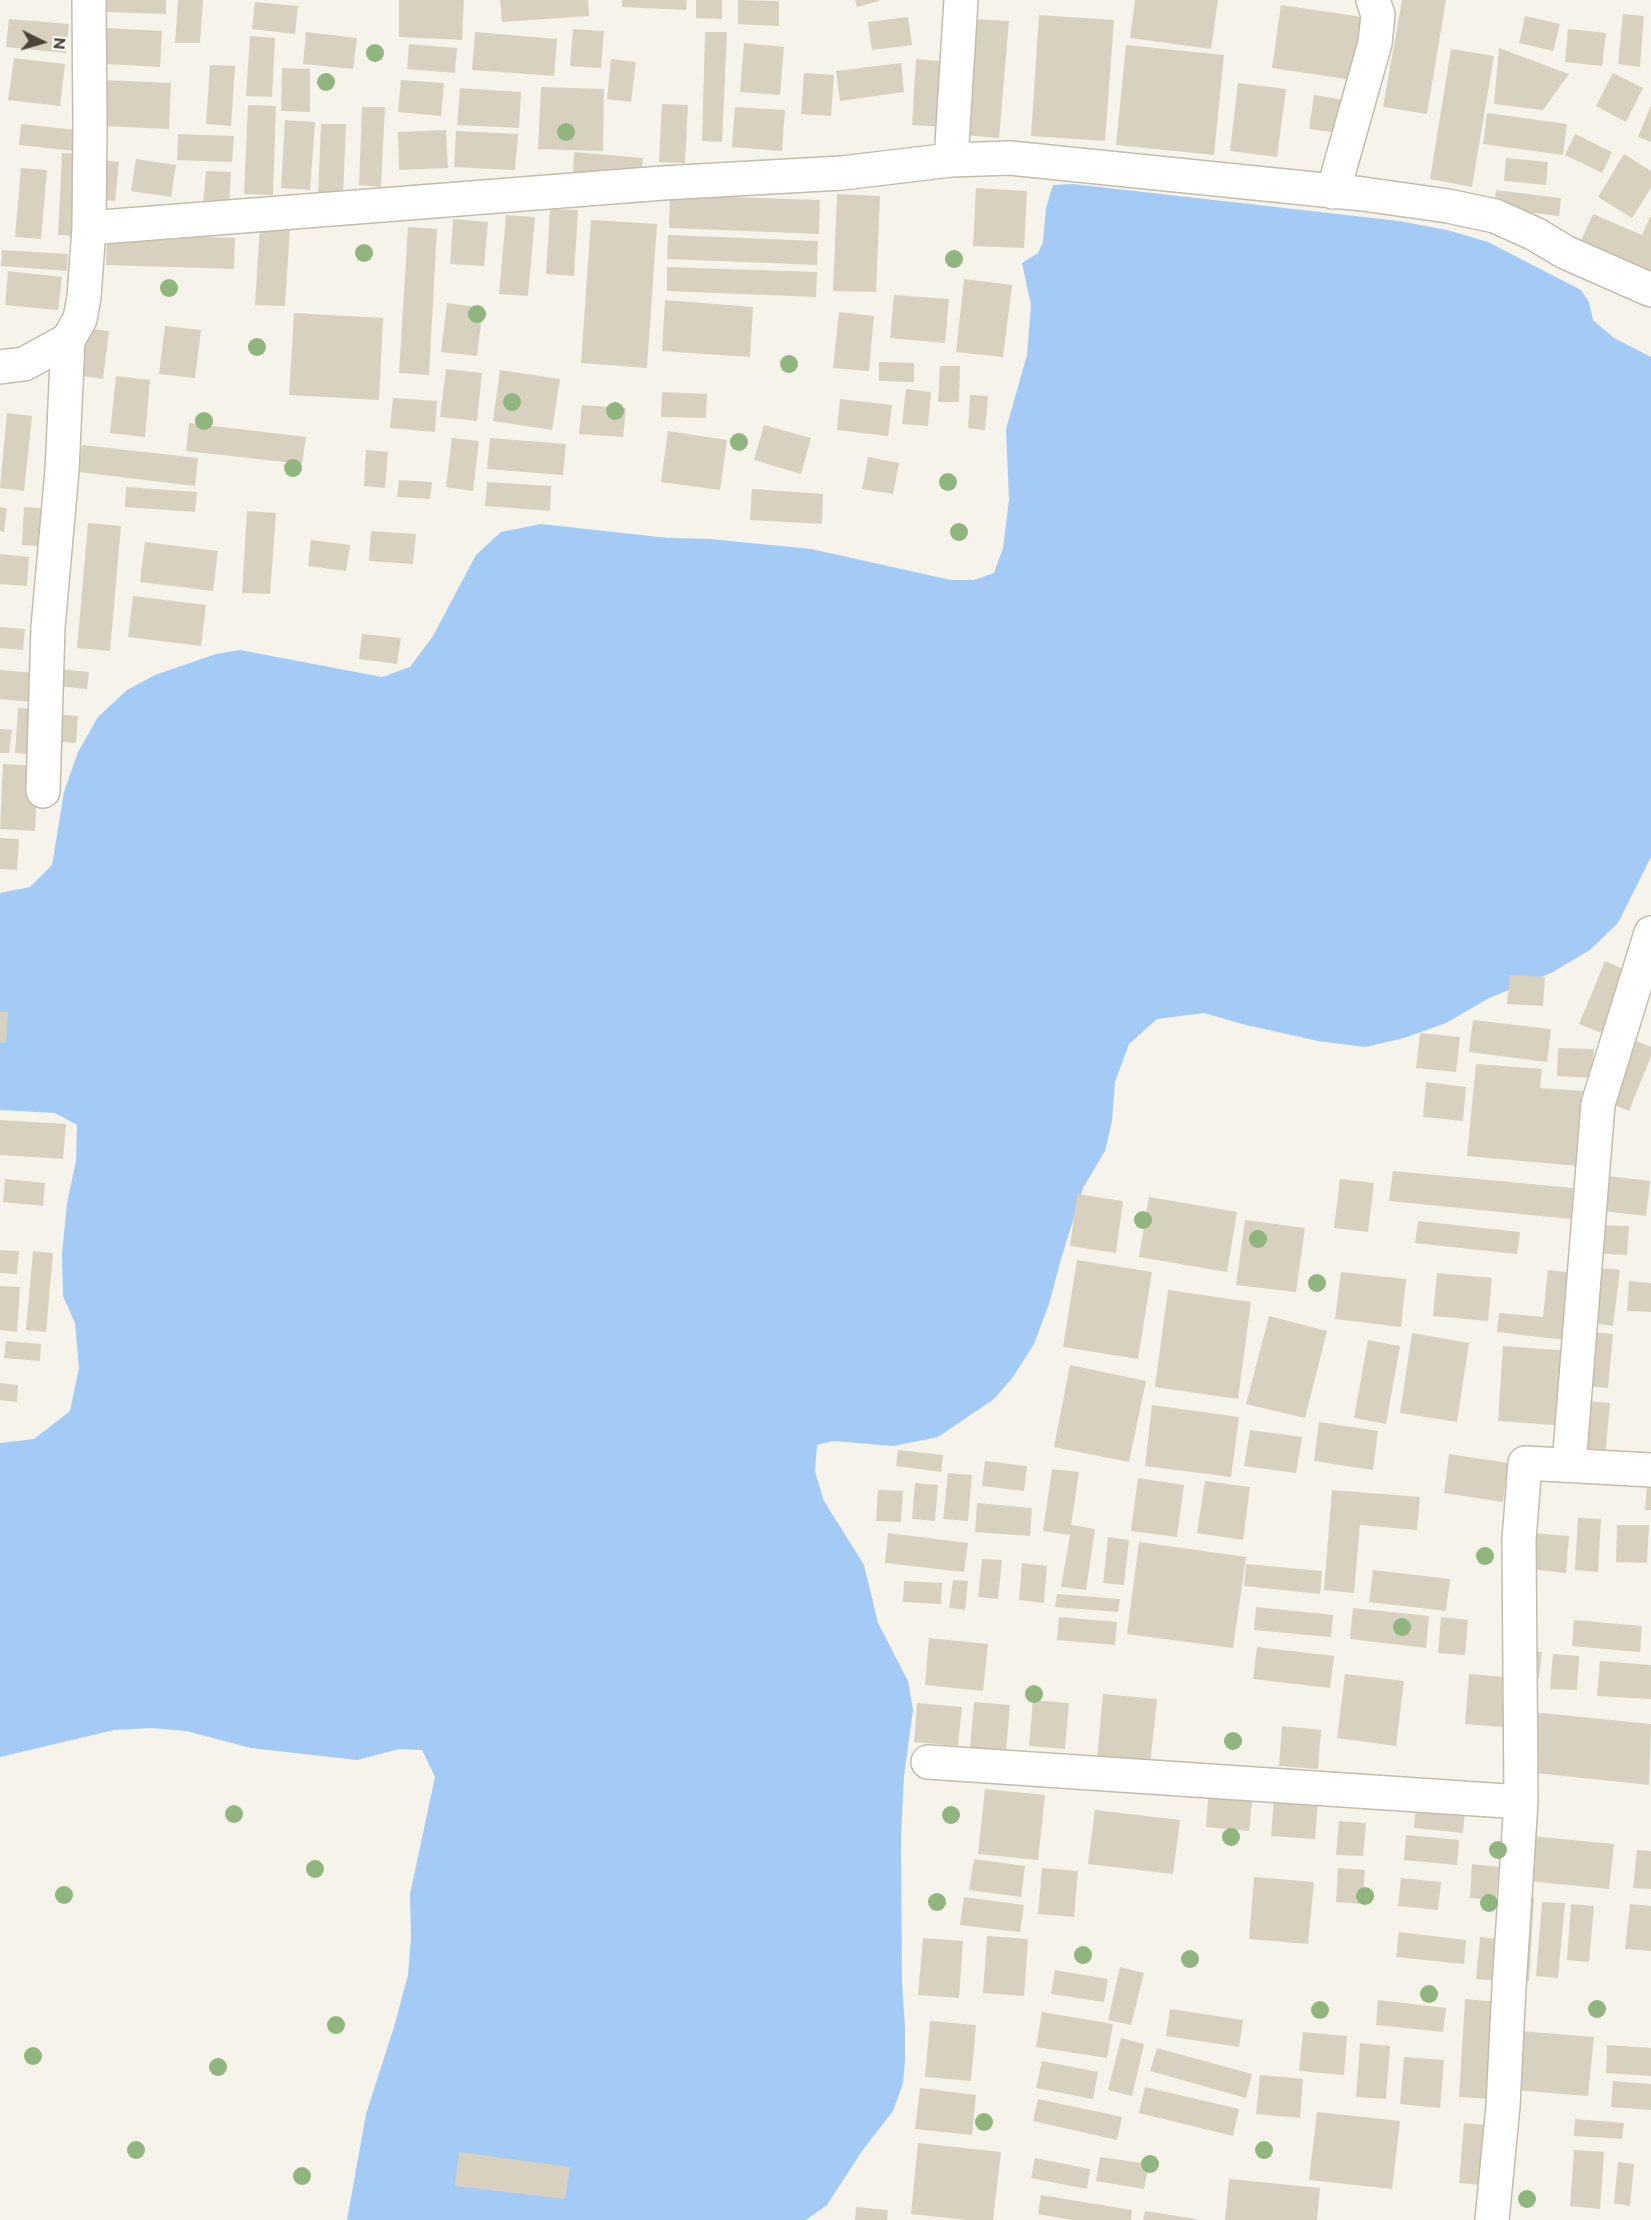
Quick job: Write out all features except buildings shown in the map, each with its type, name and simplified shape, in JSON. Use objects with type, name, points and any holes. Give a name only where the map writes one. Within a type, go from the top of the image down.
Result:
[{"type":"street","points":[[43,791],[48,627],[62,471],[68,340],[80,319],[84,297],[90,125],[89,0]]},
{"type":"street","points":[[951,160],[961,0]]},
{"type":"street","points":[[1333,192],[1375,43],[1378,15],[1372,0]]},
{"type":"street","points":[[88,228],[663,183],[842,172],[951,160],[1010,158],[1448,206],[1495,216],[1535,234],[1565,252],[1651,290]]},
{"type":"street","points":[[0,367],[24,364],[68,340]]},
{"type":"street","points":[[1569,1466],[1598,1104],[1651,933]]},
{"type":"street","points":[[1492,2220],[1503,2106],[1521,1802],[1519,1540],[1525,1463],[1651,1470]]},
{"type":"street","points":[[928,1762],[1521,1802]]},
{"type":"water","points":[[1073,184],[1399,221],[1447,230],[1488,242],[1581,290],[1589,302],[1593,320],[1614,338],[1651,357],[1651,857],[1618,923],[1590,950],[1551,973],[1489,998],[1446,1023],[1404,1038],[1365,1047],[1318,1041],[1204,1013],[1157,1019],[1129,1044],[1115,1082],[1112,1121],[1105,1151],[1083,1188],[1049,1304],[1034,1344],[1013,1377],[994,1399],[938,1437],[893,1446],[833,1441],[817,1445],[815,1472],[824,1501],[864,1565],[878,1623],[908,1681],[913,1710],[904,1776],[901,1836],[902,1983],[905,2027],[903,2083],[893,2111],[862,2151],[827,2205],[806,2220],[347,2220],[366,2114],[408,1975],[411,1936],[410,1894],[435,1777],[422,1750],[399,1749],[357,1760],[251,1748],[186,1731],[152,1728],[114,1730],[0,1757],[0,1443],[34,1439],[70,1411],[79,1368],[75,1323],[63,1296],[62,1254],[67,1203],[76,1161],[77,1125],[55,1113],[0,1110],[0,893],[30,887],[52,865],[64,792],[78,752],[98,717],[127,690],[155,675],[216,654],[240,650],[382,677],[410,667],[433,636],[476,555],[501,532],[541,524],[668,538],[710,539],[811,549],[951,580],[974,580],[994,573],[1003,548],[1009,500],[1006,429],[1027,355],[1031,305],[1022,263],[1038,253],[1043,242],[1046,208],[1053,185]]}]
